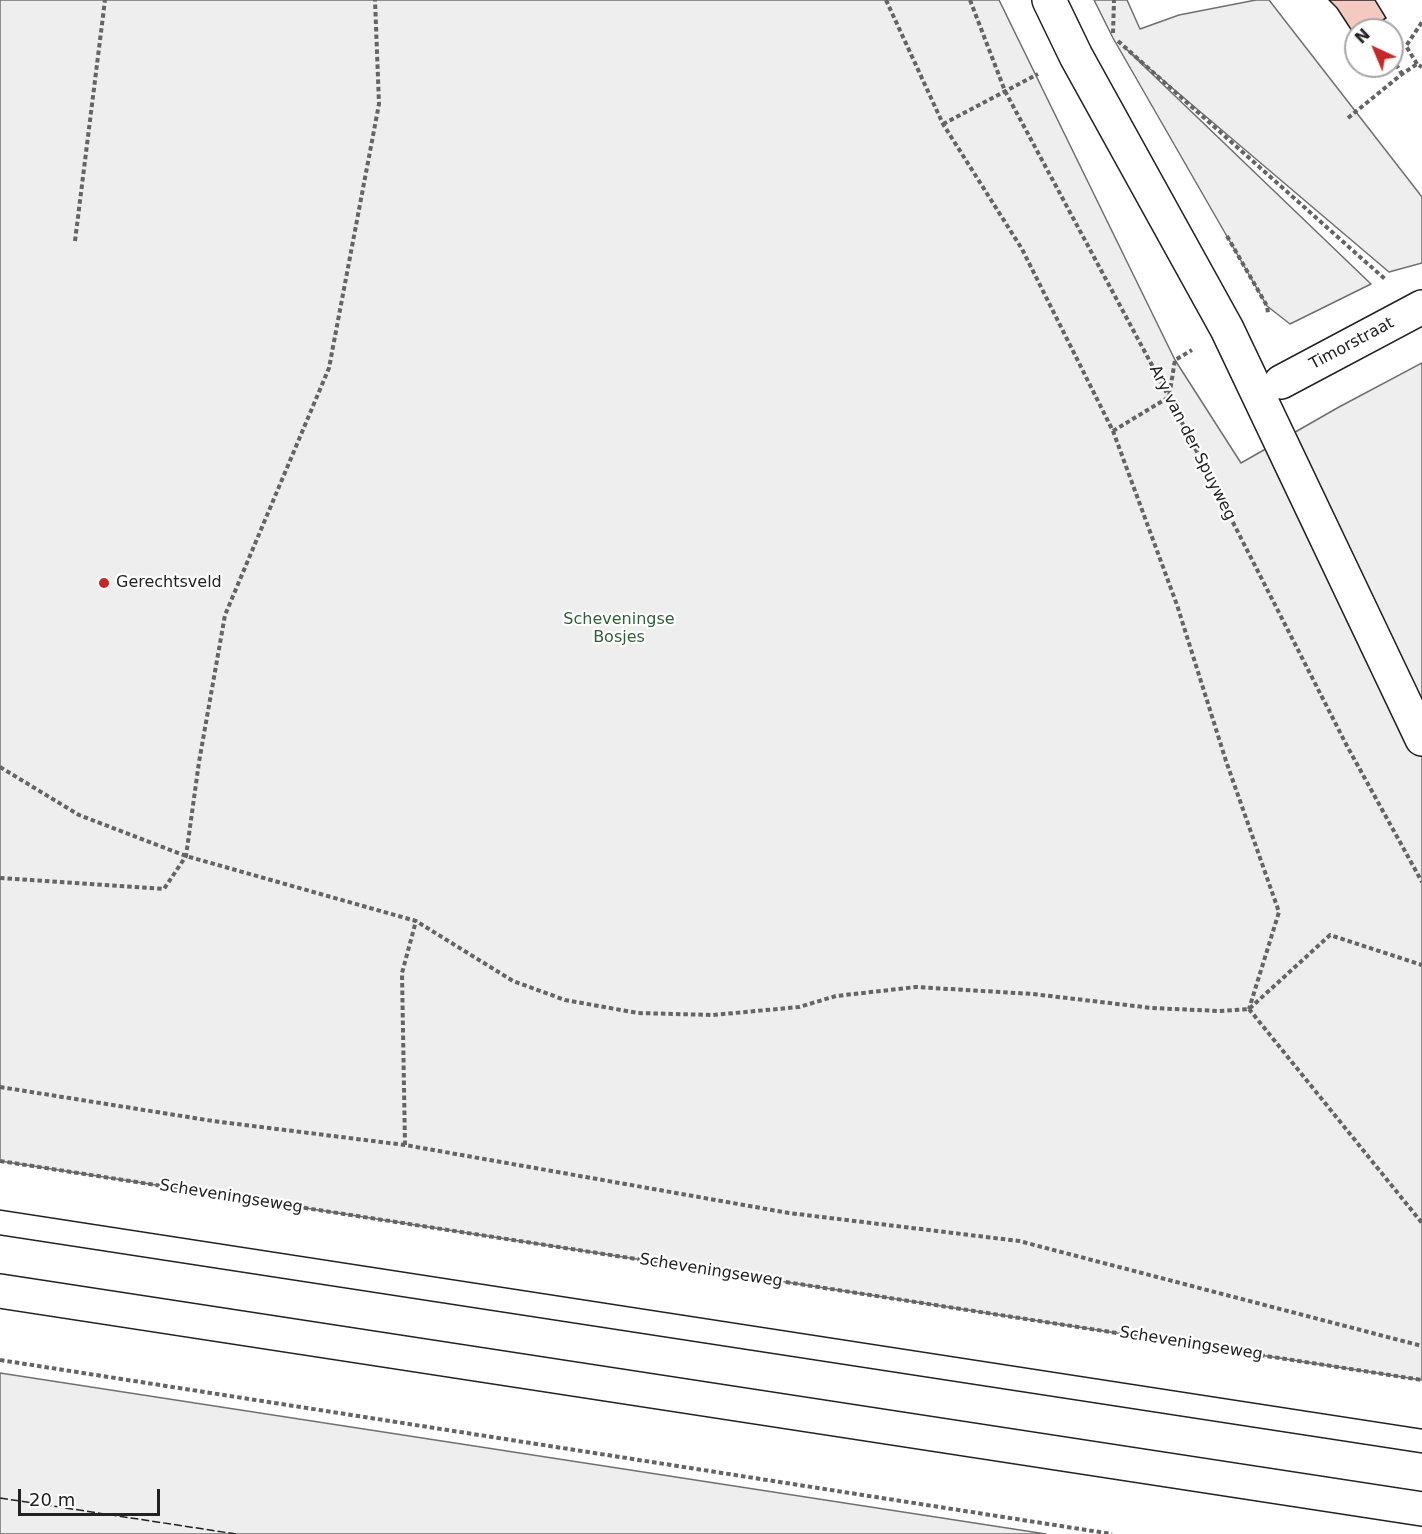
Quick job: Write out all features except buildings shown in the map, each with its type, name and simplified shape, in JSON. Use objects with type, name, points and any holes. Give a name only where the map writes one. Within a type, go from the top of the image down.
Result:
[{"type":"street","points":[[1049,0],[1076,56],[1227,328],[1422,740]]},
{"type":"street","name":"Timorstraat","points":[[1281,382],[1420,308]]},
{"type":"street","points":[[0,1291],[1422,1509]]},
{"type":"path","points":[[75,241],[105,0]]},
{"type":"path","points":[[0,878],[164,889],[186,856],[199,762],[225,615],[329,368],[379,104],[375,0]]},
{"type":"path","points":[[886,0],[943,124],[1022,249],[1113,432],[1177,605],[1226,761],[1279,912],[1249,1009]]},
{"type":"path","name":"Ary van der Spuyweg","points":[[970,0],[1005,91],[1169,397],[1347,746],[1422,882]]},
{"type":"path","points":[[1114,0],[1113,38],[1420,308]]},
{"type":"path","points":[[1404,73],[1420,66],[1406,46],[1422,22]]},
{"type":"path","points":[[943,124],[1076,56]]},
{"type":"path","points":[[1348,118],[1397,78]]},
{"type":"path","points":[[1113,432],[1169,397],[1175,360],[1267,306]]},
{"type":"path","points":[[0,767],[79,815],[186,856],[416,921],[513,981],[565,1000],[638,1013],[713,1016],[799,1007],[837,996],[916,987],[1033,994],[1152,1008],[1219,1011],[1249,1009],[1330,935],[1422,965]]},
{"type":"path","points":[[405,1145],[402,973],[416,921]]},
{"type":"path","points":[[1249,1009],[1422,1223]]},
{"type":"path","points":[[0,1087],[213,1121],[405,1145],[789,1213],[1019,1241],[1422,1346]]},
{"type":"path","name":"Scheveningseweg","points":[[0,1161],[1422,1380]]},
{"type":"path","points":[[0,1360],[1112,1534]]},
{"type":"green space","name":"Scheveningse Bosjes","points":[[0,0],[999,0],[1175,360],[1241,463],[1422,363],[1422,1380],[0,1161]]},
{"type":"green space","points":[[1094,0],[1127,0],[1140,29],[1179,15],[1256,0],[1269,0],[1422,197],[1422,263],[1389,272],[1124,47],[1371,284],[1290,324],[1267,306],[1113,38]]},
{"type":"green space","points":[[0,1373],[1046,1534],[0,1534]]},
{"type":"tram line","points":[[0,1210],[1422,1429]]},
{"type":"tram line","points":[[0,1235],[1422,1453]]},
{"type":"fence","points":[[0,1498],[236,1534]]},
{"type":"place","name":"Gerechtsveld","points":[[104,583]]}]
